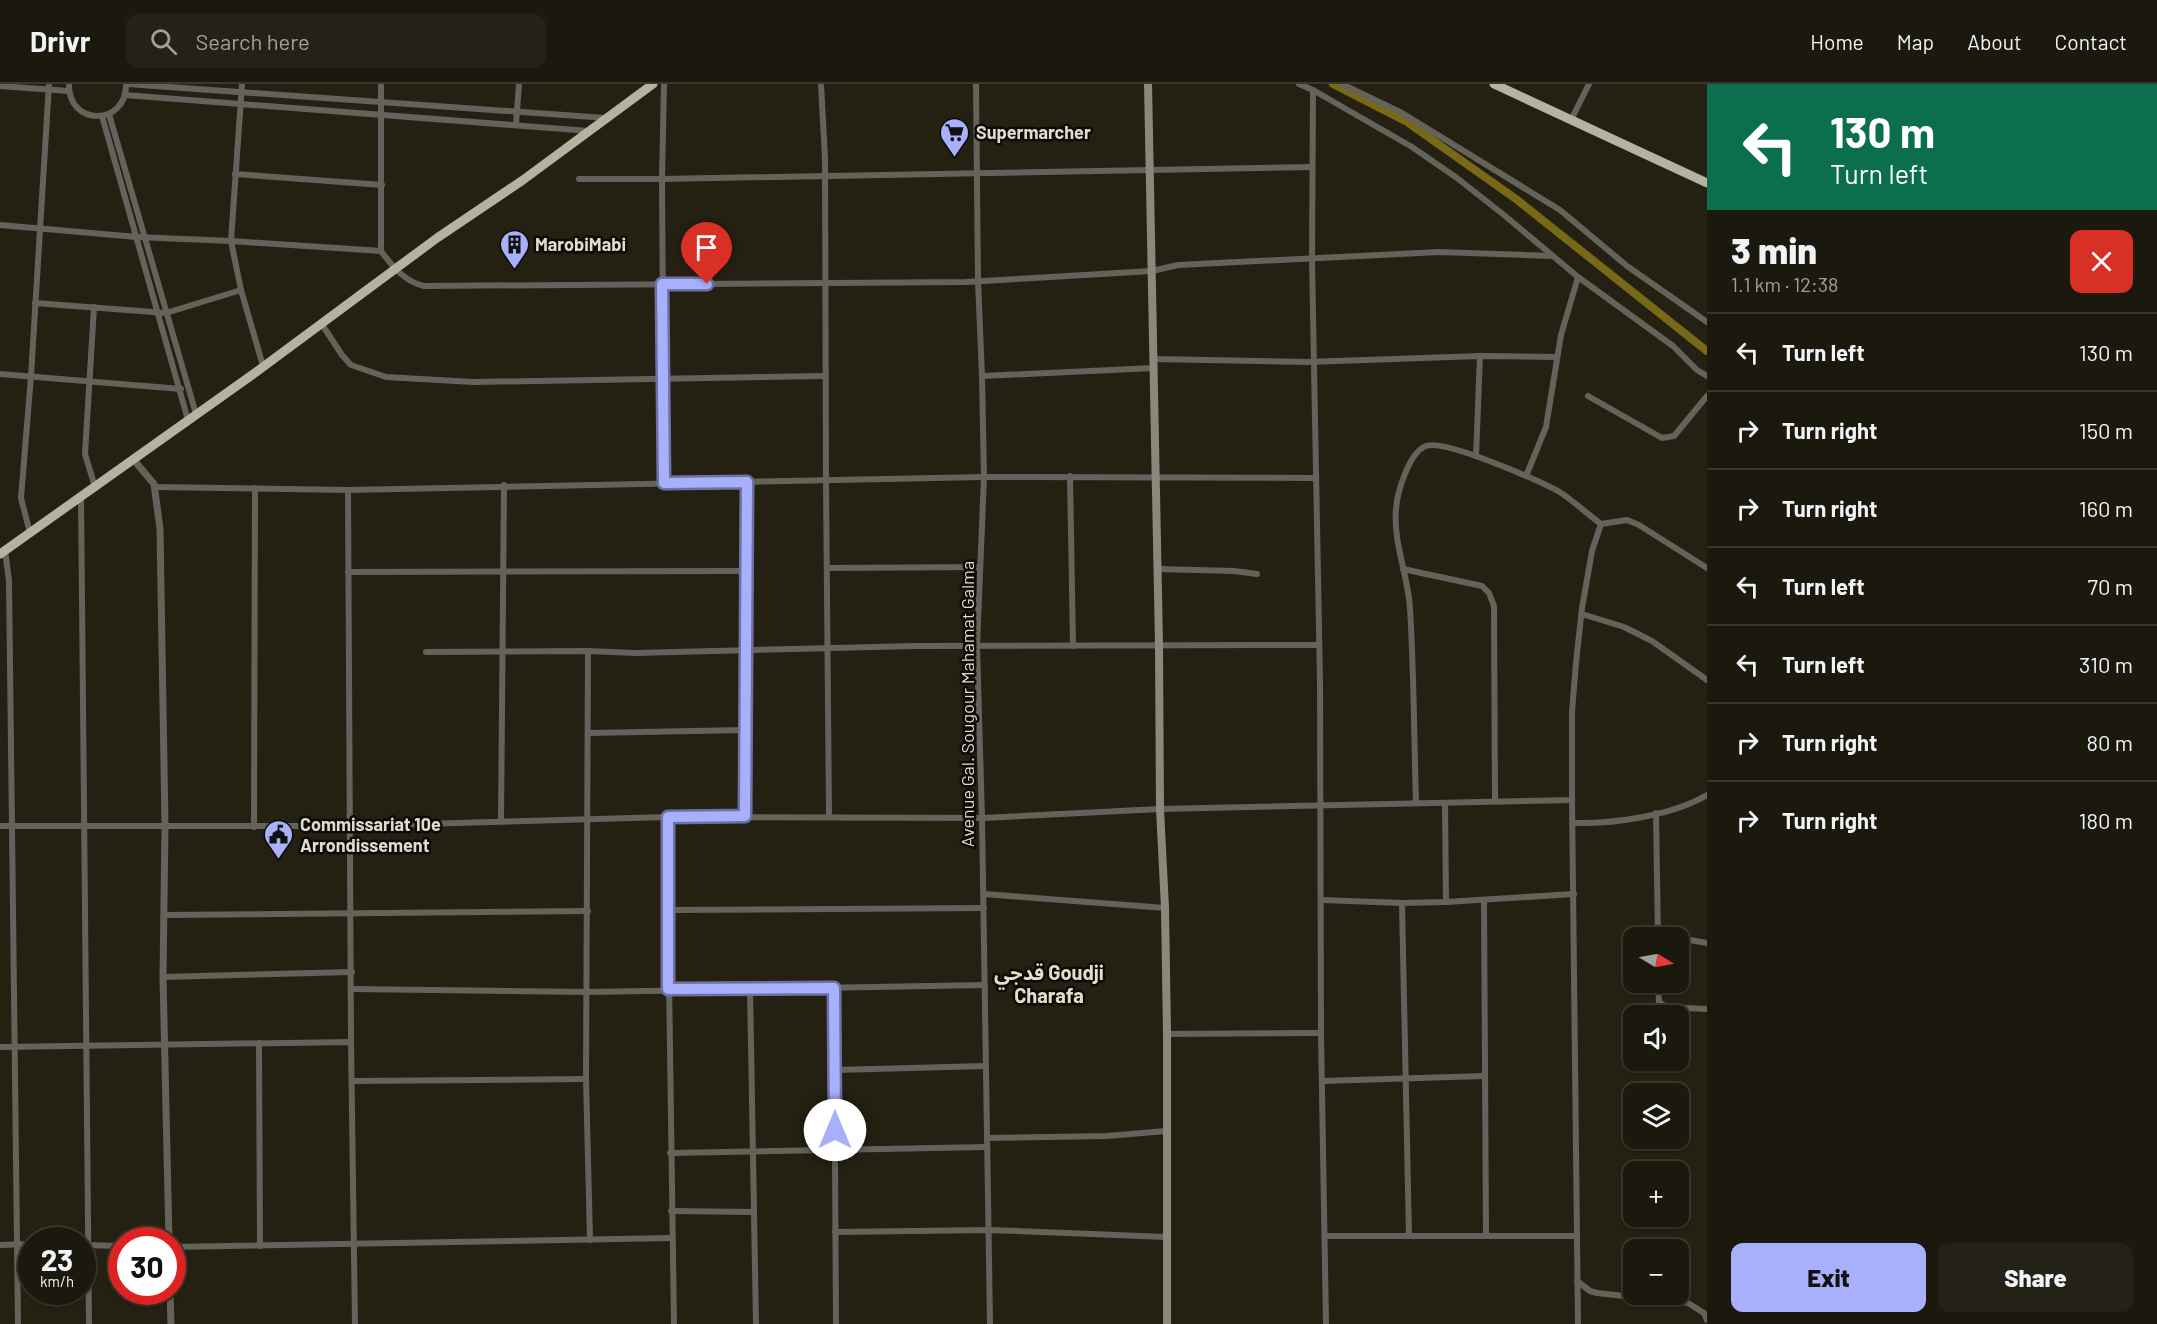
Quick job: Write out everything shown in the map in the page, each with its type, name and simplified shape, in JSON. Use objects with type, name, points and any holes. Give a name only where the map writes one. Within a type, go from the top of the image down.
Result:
[{"type":"highway","points":[[3,552],[653,84]]},
{"type":"highway","points":[[1494,84],[1707,183]]},
{"type":"main road","points":[[1148,84],[1160,809],[1165,908],[1167,1034],[1167,1324]]},
{"type":"street","points":[[0,86],[69,87],[72,100],[84,113],[106,115],[119,106],[125,95],[126,84],[606,118]]},
{"type":"street","points":[[242,84],[231,241],[241,290],[263,366]]},
{"type":"street","points":[[381,84],[381,251],[395,269],[416,284],[424,286],[978,280],[1152,271],[1178,265],[1439,252],[1552,256]]},
{"type":"street","points":[[516,124],[519,84]]},
{"type":"street","points":[[664,84],[662,179],[664,483]]},
{"type":"street","points":[[821,84],[825,174],[829,816]]},
{"type":"street","name":"Avenue Gal. Sougour Mahamat Galma","points":[[976,84],[978,280],[984,477],[977,646],[984,894],[990,1324]]},
{"type":"street","points":[[1299,84],[1412,147],[1457,178],[1578,277],[1672,346],[1697,370],[1707,376]]},
{"type":"street","points":[[1342,84],[1402,113],[1560,210],[1627,266],[1707,322]]},
{"type":"street","points":[[1571,120],[1589,84]]},
{"type":"street","points":[[30,533],[21,498],[49,87]]},
{"type":"street","points":[[1313,90],[1312,259],[1319,645],[1321,1033],[1326,1324]]},
{"type":"street","points":[[125,95],[589,131]]},
{"type":"street","points":[[106,115],[146,237],[180,390],[192,417]]},
{"type":"street","points":[[106,115],[137,237],[188,388],[192,417]]},
{"type":"street","points":[[579,179],[1312,167]]},
{"type":"street","points":[[235,174],[382,185]]},
{"type":"street","points":[[0,225],[137,237],[381,251]]},
{"type":"street","points":[[1526,476],[1546,427],[1556,357],[1578,277]]},
{"type":"street","points":[[36,303],[163,313],[241,290]]},
{"type":"street","points":[[94,307],[85,454],[95,487]]},
{"type":"street","points":[[321,323],[351,365],[386,377],[473,382],[826,376]]},
{"type":"street","points":[[982,376],[1153,364],[1314,362],[1480,356],[1556,357]]},
{"type":"street","points":[[1476,456],[1480,356]]},
{"type":"street","points":[[0,374],[89,380],[180,390],[188,388]]},
{"type":"street","points":[[1588,396],[1662,438],[1674,436],[1707,396]]},
{"type":"street","points":[[1416,803],[1410,607],[1398,541],[1396,511],[1398,493],[1409,465],[1421,448],[1434,445],[1476,456],[1526,476],[1560,493],[1601,524],[1627,520],[1639,525],[1707,568]]},
{"type":"street","points":[[133,459],[155,487],[160,529],[165,825],[163,977],[169,1227]]},
{"type":"street","points":[[1070,476],[1072,646]]},
{"type":"street","points":[[155,487],[348,490],[504,485],[984,477],[1316,478]]},
{"type":"street","points":[[745,816],[747,482]]},
{"type":"street","points":[[501,821],[504,485]]},
{"type":"street","points":[[254,827],[255,488]]},
{"type":"street","points":[[348,490],[355,1324]]},
{"type":"street","points":[[81,496],[85,1227]]},
{"type":"street","points":[[1578,1324],[1572,712],[1582,614],[1592,551],[1601,524]]},
{"type":"street","points":[[3,552],[9,581],[18,1324]]},
{"type":"street","points":[[827,568],[980,567]]},
{"type":"street","points":[[1403,568],[1482,586],[1489,593],[1494,606],[1495,801]]},
{"type":"street","points":[[1157,569],[1234,571],[1257,574]]},
{"type":"street","points":[[348,572],[746,571]]},
{"type":"street","points":[[1582,614],[1624,627],[1652,641],[1707,680]]},
{"type":"street","points":[[426,652],[635,653],[977,646],[1319,645]]},
{"type":"street","points":[[588,651],[586,1079],[590,1240]]},
{"type":"street","points":[[588,733],[746,730]]},
{"type":"street","points":[[1573,823],[1612,823],[1690,804],[1707,795]]},
{"type":"street","points":[[0,826],[351,826],[745,816],[982,818],[1160,809],[1572,800]]},
{"type":"street","points":[[1444,803],[1446,902]]},
{"type":"street","points":[[1656,813],[1658,927]]},
{"type":"street","points":[[668,817],[668,989],[674,1324]]},
{"type":"street","points":[[984,894],[1165,908]]},
{"type":"street","points":[[1322,900],[1446,902],[1574,894]]},
{"type":"street","points":[[1485,901],[1486,1235]]},
{"type":"street","points":[[1402,903],[1409,1236]]},
{"type":"street","points":[[668,910],[984,908]]},
{"type":"street","points":[[164,915],[588,911]]},
{"type":"street","points":[[1690,940],[1707,944]]},
{"type":"street","points":[[163,977],[352,972]]},
{"type":"street","points":[[352,989],[586,992],[985,985]]},
{"type":"street","points":[[834,988],[836,1324]]},
{"type":"street","points":[[750,989],[756,1324]]},
{"type":"street","points":[[1659,993],[1659,1002],[1666,1008],[1707,1009]]},
{"type":"street","points":[[1167,1034],[1321,1033]]},
{"type":"street","points":[[0,1047],[351,1042]]},
{"type":"street","points":[[259,1043],[260,1246]]},
{"type":"street","points":[[835,1070],[986,1066]]},
{"type":"street","points":[[1323,1081],[1484,1076]]},
{"type":"street","points":[[353,1081],[586,1079]]},
{"type":"street","points":[[987,1138],[1107,1136],[1166,1131]]},
{"type":"street","points":[[670,1153],[987,1147]]},
{"type":"street","points":[[671,1211],[754,1212]]},
{"type":"street","points":[[835,1232],[990,1230],[1166,1237]]},
{"type":"street","points":[[1326,1236],[1576,1236]]},
{"type":"street","points":[[186,1246],[672,1238]]},
{"type":"street","points":[[0,1245],[17,1244]]},
{"type":"street","points":[[1577,1281],[1590,1291],[1597,1293],[1688,1304],[1704,1313],[1707,1320]]},
{"type":"street","points":[[88,1305],[89,1324]]},
{"type":"street","points":[[170,1305],[171,1324]]},
{"type":"waterway","points":[[1333,84],[1407,122],[1516,199],[1707,351]]},
{"type":"place","name":"Supermarcher","points":[[955,158]]},
{"type":"place","name":"MarobiMabi","points":[[514,270]]},
{"type":"place","name":"Commissariat 10e Arrondissement","points":[[279,860]]},
{"type":"district","name":"قدجي Goudji Charafa","points":[[1049,984]]},
{"type":"route","points":[[707,284],[662,284],[664,483],[747,482],[745,816],[668,817],[668,989],[834,988],[835,1130]]}]
